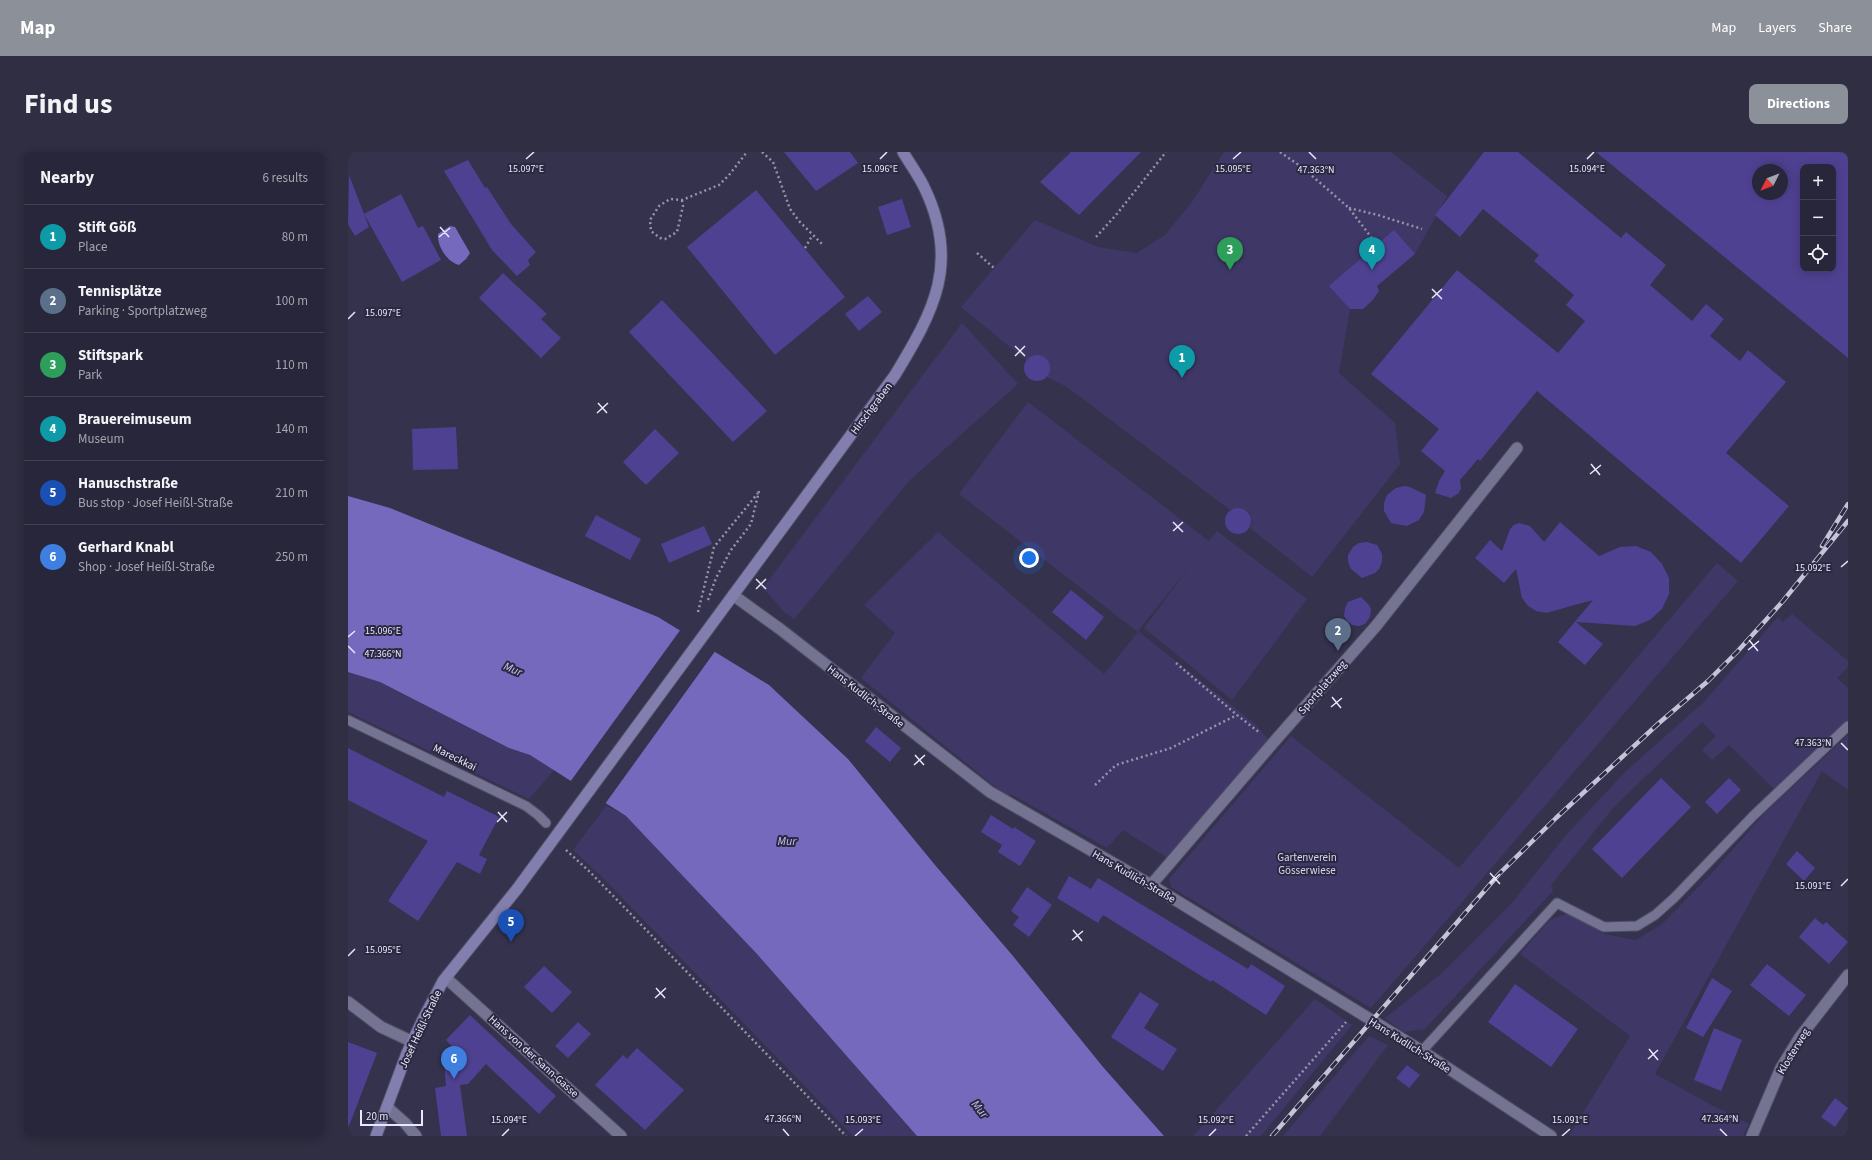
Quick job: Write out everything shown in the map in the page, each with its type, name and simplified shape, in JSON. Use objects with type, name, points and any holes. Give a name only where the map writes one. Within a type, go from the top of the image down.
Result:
[{"type":"main road","name":"Hirschgraben","points":[[702,636],[895,375],[923,326],[935,300],[942,271],[940,234],[932,205],[903,152]]},
{"type":"main road","name":"Josef Heißl-Straße","points":[[376,1136],[422,1019],[446,978],[496,916],[702,636]]},
{"type":"street","name":"Sportplatzweg","points":[[1151,885],[1376,626],[1517,448]]},
{"type":"street","name":"Hans Kudlich-Straße","points":[[733,595],[780,629],[990,792],[1151,885],[1422,1051],[1551,1136]]},
{"type":"street","name":"Klosterweg","points":[[1752,1136],[1792,1049],[1848,975]]},
{"type":"street","name":"Hans von der Sann-Gasse","points":[[446,978],[621,1136]]},
{"type":"street","points":[[348,1002],[381,1027],[413,1042]]},
{"type":"street","points":[[387,1107],[406,1123],[416,1136]]},
{"type":"lane","name":"Mareckkai","points":[[348,720],[526,806],[546,823]]},
{"type":"lane","points":[[1422,1051],[1557,903],[1604,927],[1637,926],[1655,915],[1674,898],[1753,816],[1848,726]]},
{"type":"path","points":[[682,200],[683,206],[677,232],[665,239],[655,235],[651,231],[650,220],[659,206],[670,199],[682,200],[719,184],[729,175],[747,152]]},
{"type":"path","points":[[762,152],[773,162],[790,209],[812,236],[824,245]]},
{"type":"path","points":[[1096,237],[1116,215],[1166,152]]},
{"type":"path","points":[[1280,152],[1302,168],[1349,208],[1377,245]]},
{"type":"path","points":[[1349,208],[1378,215],[1422,229]]},
{"type":"path","points":[[805,248],[812,236]]},
{"type":"path","points":[[977,253],[994,268]]},
{"type":"path","points":[[698,612],[714,547],[759,491],[751,524],[731,550],[716,578],[708,602]]},
{"type":"path","points":[[1176,663],[1237,715],[1273,743]]},
{"type":"path","points":[[1095,785],[1116,765],[1171,748],[1237,715]]},
{"type":"path","points":[[564,849],[590,872],[846,1136]]},
{"type":"path","points":[[1246,1136],[1355,1011]]},
{"type":"green space","points":[[1224,152],[1391,152],[1447,196],[1415,254],[1377,245],[1330,286],[1350,309],[1339,373],[1395,423],[1400,464],[1312,577],[1250,528],[1252,522],[1249,512],[1241,508],[1230,510],[1067,387],[1047,377],[961,307],[1035,220],[1098,247],[1137,253],[1165,235],[1192,202]]},
{"type":"green space","points":[[962,323],[1018,384],[910,480],[794,619],[784,612],[763,588]]},
{"type":"green space","points":[[1028,402],[1209,541],[1217,531],[1307,599],[1232,700],[1144,628],[1191,565],[1138,631],[1255,724],[1268,739],[1180,844],[1166,857],[1123,830],[1107,848],[1011,794],[1008,797],[861,678],[895,633],[864,605],[938,532],[1104,674],[1138,632],[959,494]]},
{"type":"green space","name":"Gartenverein Gösserwiese","points":[[1717,563],[1738,581],[1371,1008],[1171,887],[1169,879],[1291,736],[1459,868]]},
{"type":"green space","points":[[1792,614],[1848,661],[1848,667],[1837,678],[1848,688],[1848,720],[1774,789],[1729,745],[1712,760],[1702,750],[1716,736],[1702,722],[1614,807],[1551,885],[1553,891],[1425,1029],[1403,1032],[1385,1018],[1442,973],[1511,904],[1567,834],[1627,770],[1704,702],[1778,617],[1783,622]]},
{"type":"green space","points":[[348,672],[380,682],[509,748],[530,755],[554,770],[529,799],[348,712]]},
{"type":"green space","points":[[1848,735],[1848,790],[1822,771],[1655,1074],[1749,1124],[1743,1136],[1569,1136],[1630,1036],[1520,954],[1550,920],[1569,913],[1604,934],[1636,940],[1662,924],[1712,873],[1764,814]]},
{"type":"green space","points":[[606,806],[626,816],[658,848],[757,954],[917,1136],[853,1136],[602,877],[573,850]]},
{"type":"green space","points":[[1315,999],[1352,1025],[1261,1136],[1193,1136]]},
{"type":"green space","points":[[1369,1036],[1388,1045],[1320,1136],[1283,1136]]},
{"type":"water","points":[[450,226],[455,227],[470,253],[459,265],[447,257],[441,248],[438,239],[438,234]]},
{"type":"water","name":"Mur","points":[[348,496],[390,508],[658,617],[769,685],[848,759],[935,865],[1013,956],[1103,1067],[1164,1136],[917,1136],[757,954],[626,816],[530,755],[509,748],[380,682],[348,672]]},
{"type":"pier","points":[[681,629],[716,650],[605,804],[570,782]]},
{"type":"building","points":[[784,152],[850,152],[858,163],[816,191]]},
{"type":"building","points":[[1071,152],[1141,152],[1079,215],[1040,182]]},
{"type":"building","points":[[1484,152],[1518,152],[1621,238],[1626,232],[1666,265],[1650,285],[1692,321],[1706,304],[1724,319],[1710,336],[1740,361],[1748,350],[1786,382],[1726,453],[1789,506],[1741,563],[1537,391],[1480,461],[1478,459],[1460,480],[1461,488],[1459,493],[1451,498],[1435,493],[1439,481],[1445,471],[1421,451],[1439,429],[1371,374],[1457,270],[1558,353],[1585,321],[1566,305],[1574,295],[1534,261],[1539,255],[1483,209],[1460,237],[1435,215]]},
{"type":"building","points":[[1596,152],[1848,152],[1848,358]]},
{"type":"building","points":[[468,160],[485,188],[487,187],[511,224],[536,252],[528,260],[530,265],[517,276],[492,250],[444,171]]},
{"type":"building","points":[[349,175],[369,227],[355,236],[348,224]]},
{"type":"building","points":[[756,190],[845,297],[775,355],[687,247]]},
{"type":"building","points":[[401,194],[418,228],[423,226],[441,260],[402,282],[364,214]]},
{"type":"building","points":[[902,199],[911,227],[887,235],[878,207]]},
{"type":"building","points":[[1394,230],[1415,254],[1377,286],[1379,291],[1372,301],[1363,309],[1350,309],[1329,286]]},
{"type":"building","points":[[503,273],[547,314],[541,319],[561,338],[541,358],[479,298]]},
{"type":"building","points":[[868,296],[882,312],[859,331],[845,314]]},
{"type":"building","points":[[662,300],[767,411],[733,442],[629,332]]},
{"type":"building","points":[[1037,355],[1046,359],[1050,368],[1046,377],[1037,381],[1028,377],[1024,368],[1028,359]]},
{"type":"building","points":[[456,427],[458,469],[413,470],[412,429]]},
{"type":"building","points":[[655,429],[679,453],[646,485],[623,462]]},
{"type":"building","points":[[1404,486],[1410,487],[1426,495],[1424,512],[1419,520],[1407,526],[1391,523],[1384,511],[1384,503],[1387,495],[1396,488]]},
{"type":"building","points":[[1238,508],[1247,512],[1251,521],[1247,530],[1238,534],[1229,530],[1225,521],[1229,512]]},
{"type":"building","points":[[596,515],[641,539],[630,560],[585,536]]},
{"type":"building","points":[[1560,522],[1599,556],[1620,547],[1636,546],[1651,552],[1662,564],[1669,578],[1669,594],[1662,609],[1650,620],[1635,626],[1576,622],[1603,644],[1585,665],[1558,642],[1593,600],[1546,613],[1536,611],[1528,606],[1522,598],[1516,569],[1504,583],[1475,558],[1490,540],[1502,551],[1510,529],[1514,525],[1519,523],[1530,526],[1544,542]]},
{"type":"building","points":[[704,526],[712,544],[669,563],[661,544]]},
{"type":"building","points":[[1367,542],[1377,545],[1382,554],[1382,562],[1379,569],[1375,573],[1362,578],[1351,569],[1348,562],[1348,555],[1353,547],[1359,543]]},
{"type":"building","points":[[1071,590],[1104,617],[1086,640],[1052,612]]},
{"type":"building","points":[[1361,597],[1369,605],[1371,610],[1370,617],[1365,624],[1359,626],[1352,625],[1344,616],[1345,608],[1348,602]]},
{"type":"building","points":[[876,727],[901,748],[890,762],[865,741]]},
{"type":"building","points":[[348,748],[444,797],[447,791],[499,817],[479,855],[487,859],[480,874],[457,862],[418,921],[388,901],[428,841],[348,800]]},
{"type":"building","points":[[1661,778],[1691,807],[1622,878],[1592,849]]},
{"type":"building","points":[[1729,778],[1741,790],[1717,814],[1705,802]]},
{"type":"building","points":[[991,815],[1036,841],[1020,866],[998,852],[1002,845],[981,832]]},
{"type":"building","points":[[1797,851],[1815,868],[1804,881],[1786,864]]},
{"type":"building","points":[[1069,876],[1091,889],[1098,878],[1248,969],[1251,964],[1285,986],[1266,1015],[1212,980],[1211,982],[1103,915],[1098,923],[1057,898]]},
{"type":"building","points":[[1027,887],[1052,905],[1029,937],[1013,925],[1019,917],[1011,911]]},
{"type":"building","points":[[1815,918],[1823,925],[1826,922],[1848,942],[1829,964],[1799,937]]},
{"type":"building","points":[[1767,964],[1806,995],[1789,1016],[1750,985]]},
{"type":"building","points":[[544,966],[572,992],[552,1013],[524,987]]},
{"type":"building","points":[[1712,978],[1732,991],[1703,1037],[1686,1028]]},
{"type":"building","points":[[1515,984],[1578,1029],[1551,1067],[1488,1022]]},
{"type":"building","points":[[1140,992],[1159,1004],[1144,1028],[1177,1049],[1163,1071],[1111,1037]]},
{"type":"building","points":[[470,1015],[556,1096],[539,1114],[486,1064],[468,1084],[460,1085],[467,1136],[441,1136],[435,1088],[446,1086],[444,1061],[455,1050],[446,1040]]},
{"type":"building","points":[[578,1022],[591,1034],[568,1058],[555,1046]]},
{"type":"building","points":[[1714,1028],[1742,1040],[1721,1091],[1694,1080]]},
{"type":"building","points":[[348,1042],[377,1053],[349,1126],[348,1125]]},
{"type":"building","points":[[637,1048],[684,1090],[645,1130],[595,1085],[623,1055],[627,1059]]},
{"type":"building","points":[[1407,1065],[1420,1075],[1409,1088],[1396,1078]]},
{"type":"building","points":[[1835,1098],[1848,1108],[1835,1127],[1821,1117]]},
{"type":"railway","points":[[1822,546],[1848,504]]},
{"type":"railway","points":[[1272,1136],[1499,874],[1556,818],[1659,723],[1708,681],[1737,652],[1783,601],[1848,521]]},
{"type":"place","name":"Stiftspark","points":[[1230,270]]},
{"type":"place","name":"Brauereimuseum","points":[[1372,270]]},
{"type":"place","name":"Stift Göß","points":[[1182,378]]},
{"type":"place","name":"Tennisplätze","points":[[1338,651]]},
{"type":"place","name":"Hanuschstraße","points":[[511,942]]},
{"type":"place","name":"Gerhard Knabl","points":[[454,1079]]}]
